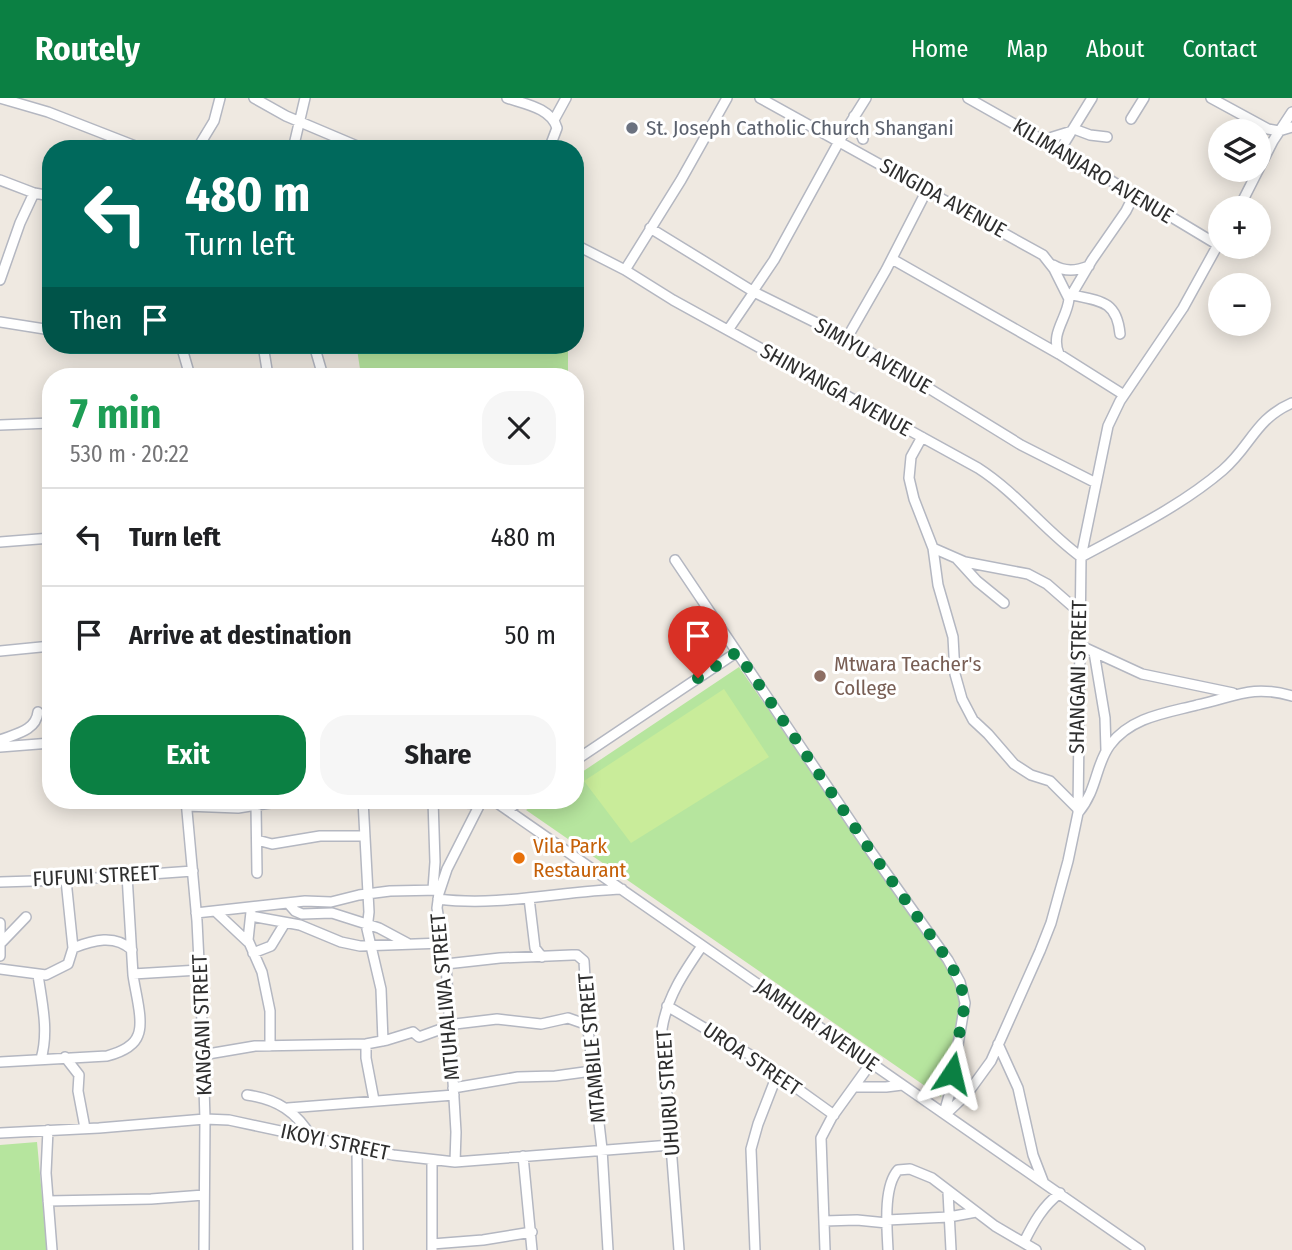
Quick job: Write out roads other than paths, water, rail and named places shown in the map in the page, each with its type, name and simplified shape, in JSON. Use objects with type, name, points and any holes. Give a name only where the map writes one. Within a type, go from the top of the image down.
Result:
[{"type":"street","points":[[0,98],[48,112],[120,140]]},
{"type":"street","points":[[202,140],[214,121],[220,98]]},
{"type":"street","points":[[254,98],[343,140]]},
{"type":"street","points":[[295,140],[305,98]]},
{"type":"street","points":[[507,98],[544,112],[554,120]]},
{"type":"street","points":[[553,140],[556,131],[554,120],[566,98]]},
{"type":"street","points":[[625,270],[681,180],[727,98]]},
{"type":"street","name":"SINGIDA AVENUE","points":[[760,98],[1043,254],[1071,297]]},
{"type":"street","points":[[728,330],[774,260],[866,98]]},
{"type":"street","name":"KILIMANJARO AVENUE","points":[[968,98],[1208,237]]},
{"type":"street","points":[[1060,150],[1092,98]]},
{"type":"street","points":[[1131,119],[1144,98]]},
{"type":"street","points":[[1211,98],[1268,129],[1279,131],[1292,127]]},
{"type":"street","points":[[1244,196],[1292,112]]},
{"type":"street","points":[[854,116],[863,139]]},
{"type":"street","points":[[1044,140],[1073,130],[1107,137]]},
{"type":"street","points":[[0,180],[42,194]]},
{"type":"street","points":[[847,338],[927,190]]},
{"type":"street","points":[[0,280],[34,192]]},
{"type":"street","points":[[1059,354],[1056,336],[1071,297],[1135,195]]},
{"type":"street","name":"SIMIYU AVENUE","points":[[650,228],[753,292],[847,338],[1021,445],[1096,483]]},
{"type":"street","name":"SHINYANGA AVENUE","points":[[584,249],[1001,484],[1058,539],[1081,557]]},
{"type":"street","points":[[892,259],[1059,354],[1124,395]]},
{"type":"street","name":"SHANGANI STREET","points":[[945,1114],[967,1094],[982,1075],[998,1044],[1051,923],[1068,861],[1077,811],[1081,557],[1111,418],[1183,308],[1210,259]]},
{"type":"street","points":[[1051,264],[1066,270],[1088,266]]},
{"type":"street","points":[[1071,297],[1109,305],[1116,313],[1120,334]]},
{"type":"street","points":[[0,322],[42,329]]},
{"type":"street","points":[[1081,557],[1135,530],[1212,478],[1232,461],[1265,418],[1292,403]]},
{"type":"street","points":[[0,425],[42,423]]},
{"type":"street","points":[[922,438],[911,457],[909,478],[933,548],[938,585],[953,638],[956,682],[973,720],[1014,764],[1031,775],[1050,781],[1077,811],[1090,798],[1111,743],[1125,730],[1157,713],[1216,701],[1235,693]]},
{"type":"street","points":[[0,542],[42,539]]},
{"type":"street","points":[[933,548],[982,566],[1028,574],[1067,599],[1079,612]]},
{"type":"street","points":[[956,558],[970,575],[1004,603]]},
{"type":"street","points":[[675,560],[872,853],[948,960],[960,982],[965,1003],[945,1114]]},
{"type":"street","points":[[1079,645],[1142,674],[1235,693],[1265,691],[1292,696]]},
{"type":"street","points":[[0,651],[42,647]]},
{"type":"street","points":[[584,755],[737,652]]},
{"type":"street","points":[[1094,652],[1105,718],[1106,752]]},
{"type":"street","points":[[0,740],[31,726],[37,720],[38,712]]},
{"type":"street","points":[[0,747],[42,744]]},
{"type":"street","name":"KANGANI STREET","points":[[187,809],[197,913],[205,1119],[204,1250]]},
{"type":"street","points":[[256,809],[257,873]]},
{"type":"street","points":[[364,809],[367,924],[381,989],[383,1041]]},
{"type":"street","points":[[432,809],[437,893]]},
{"type":"street","name":"MTUHALIWA STREET","points":[[456,1162],[446,964],[437,893],[477,809]]},
{"type":"street","name":"JAMHURI AVENUE","points":[[508,810],[1140,1250]]},
{"type":"street","points":[[257,840],[272,844],[320,836],[365,836]]},
{"type":"street","name":"FUFUNI STREET","points":[[0,881],[66,880],[193,871]]},
{"type":"street","points":[[0,1062],[112,1054],[139,1035],[127,875]]},
{"type":"street","points":[[0,969],[46,975],[64,967],[71,958],[73,948],[66,880]]},
{"type":"street","points":[[197,913],[305,901],[331,902],[368,894],[437,893],[476,902],[622,889]]},
{"type":"street","points":[[529,898],[535,948],[542,957]]},
{"type":"street","points":[[288,903],[302,914],[332,913],[379,928],[407,943]]},
{"type":"street","points":[[248,942],[252,906]]},
{"type":"street","points":[[215,911],[248,942],[262,972],[270,1011],[270,1046]]},
{"type":"street","points":[[250,916],[300,925],[341,942],[373,947],[443,943]]},
{"type":"street","points":[[1,943],[26,917]]},
{"type":"street","points":[[0,923],[0,956]]},
{"type":"street","points":[[253,953],[271,946],[285,923]]},
{"type":"street","points":[[73,948],[90,942],[116,940],[132,950]]},
{"type":"street","name":"UHURU STREET","points":[[679,1250],[661,1036],[667,1006],[682,976],[702,946]]},
{"type":"street","name":"MTAMBILE STREET","points":[[446,964],[500,957],[577,955],[584,961],[592,1071],[602,1149],[608,1250]]},
{"type":"street","points":[[133,974],[199,970]]},
{"type":"street","points":[[38,975],[45,1045],[41,1059]]},
{"type":"street","name":"UROA STREET","points":[[667,1006],[708,1028],[834,1115]]},
{"type":"street","points":[[202,1055],[270,1046],[366,1044],[413,1032],[419,1037],[449,1027],[496,1019],[541,1024],[568,1018],[588,1026]]},
{"type":"street","points":[[366,1044],[369,1083],[374,1100]]},
{"type":"street","points":[[998,1044],[1018,1088],[1033,1155],[1043,1181]]},
{"type":"street","points":[[45,1045],[53,1057]]},
{"type":"street","points":[[65,1057],[79,1076],[78,1091],[85,1128]]},
{"type":"street","points":[[825,1250],[820,1144],[823,1132],[871,1063]]},
{"type":"street","points":[[288,1108],[453,1091],[518,1077],[592,1071]]},
{"type":"street","points":[[755,1250],[751,1149],[778,1075]]},
{"type":"street","points":[[854,1087],[902,1084]]},
{"type":"street","points":[[247,1095],[271,1100],[288,1108],[303,1123],[312,1138]]},
{"type":"street","name":"IKOYI STREET","points":[[0,1133],[99,1129],[205,1119],[229,1120],[356,1148],[456,1162],[671,1145]]},
{"type":"street","points":[[48,1130],[46,1173],[51,1250]]},
{"type":"street","points":[[356,1148],[358,1250]]},
{"type":"street","points":[[523,1156],[533,1250]]},
{"type":"street","points":[[432,1160],[432,1247],[532,1232]]},
{"type":"street","points":[[888,1250],[890,1184],[898,1170],[910,1169],[927,1175],[976,1212],[1036,1250]]},
{"type":"street","points":[[948,1192],[951,1250]]},
{"type":"street","points":[[1024,1242],[1045,1205],[1060,1192]]},
{"type":"street","points":[[48,1201],[204,1195]]},
{"type":"street","points":[[824,1221],[887,1221],[949,1217],[976,1212]]},
{"type":"place","name":"St. Joseph Catholic Church Shangani","points":[[632,128]]},
{"type":"place","name":"Mtwara Teacher's College","points":[[820,676]]},
{"type":"place","name":"Vila Park Restaurant","points":[[519,858]]}]
